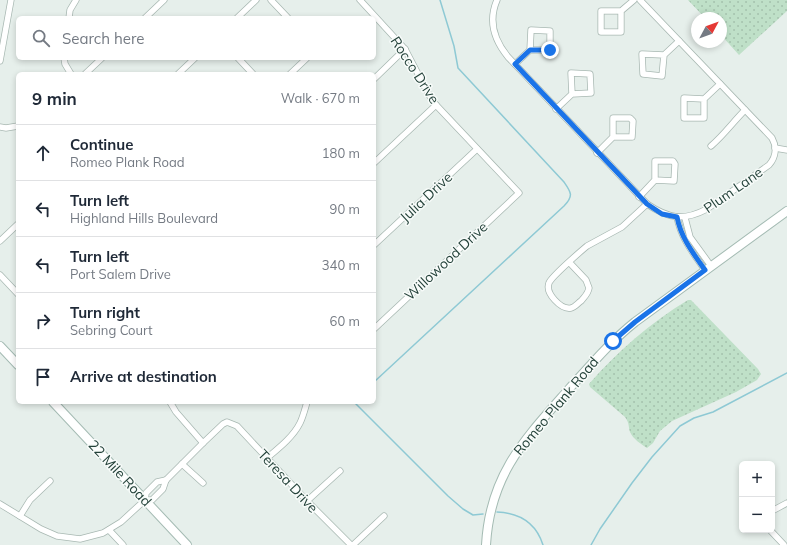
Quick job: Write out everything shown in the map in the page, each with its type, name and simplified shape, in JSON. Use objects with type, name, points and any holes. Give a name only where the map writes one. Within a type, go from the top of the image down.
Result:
[{"type":"main road","name":"Romeo Plank Road","points":[[486,545],[490,516],[497,492],[512,459],[525,440],[613,341],[635,322],[787,211]]},
{"type":"main road","points":[[0,346],[16,363]]},
{"type":"main road","name":"22 Mile Road","points":[[55,404],[187,545]]},
{"type":"street","points":[[0,61],[11,0]]},
{"type":"street","points":[[69,16],[70,10],[76,0]]},
{"type":"street","points":[[147,16],[164,0]]},
{"type":"street","points":[[239,16],[256,0]]},
{"type":"street","points":[[270,0],[286,16]]},
{"type":"street","name":"Rocco Drive","points":[[360,0],[375,16]]},
{"type":"street","points":[[497,0],[493,11],[492,22],[497,42],[504,52],[639,197],[662,214],[685,218],[690,237],[708,268]]},
{"type":"street","points":[[621,11],[621,32],[601,32],[601,11],[621,11],[634,0]]},
{"type":"street","points":[[640,0],[772,138],[775,151],[787,150]]},
{"type":"street","name":"Rocco Drive","points":[[376,17],[405,49],[429,95],[436,104],[519,193]]},
{"type":"street","points":[[515,64],[530,50],[550,50],[550,31],[531,30],[530,50]]},
{"type":"street","points":[[664,55],[642,54],[643,74],[662,76],[664,55],[679,41]]},
{"type":"street","points":[[376,77],[405,49]]},
{"type":"street","points":[[64,60],[70,72]]},
{"type":"street","points":[[87,72],[100,60]]},
{"type":"street","points":[[180,72],[193,60]]},
{"type":"street","points":[[240,60],[251,72]]},
{"type":"street","points":[[292,72],[305,60]]},
{"type":"street","points":[[556,109],[572,94],[591,94],[590,74],[571,73],[572,94]]},
{"type":"street","points":[[704,99],[704,118],[684,118],[684,98],[704,99],[720,84]]},
{"type":"street","points":[[376,161],[436,104]]},
{"type":"street","points":[[711,146],[721,138],[731,124],[745,110]]},
{"type":"street","points":[[597,153],[613,137],[632,137],[633,121],[630,118],[613,118],[613,137]]},
{"type":"street","points":[[0,126],[6,128],[16,126]]},
{"type":"street","name":"Julia Drive","points":[[376,243],[477,149]]},
{"type":"street","name":"Plum Lane","points":[[685,218],[696,215],[707,209],[769,165],[772,162],[775,151]]},
{"type":"street","points":[[639,197],[655,180],[655,161],[673,161],[675,164],[674,181],[655,180]]},
{"type":"street","name":"Willowood Drive","points":[[376,327],[519,193]]},
{"type":"street","points":[[569,262],[588,283],[589,291],[587,295],[576,305],[569,308],[563,307],[549,292],[548,285],[550,281],[569,262],[587,246],[622,227],[647,204]]},
{"type":"street","points":[[677,217],[685,242],[708,268]]},
{"type":"street","points":[[0,241],[16,226]]},
{"type":"street","points":[[0,275],[16,292]]},
{"type":"street","points":[[145,500],[152,500],[163,489],[166,480],[203,442],[176,412],[171,404]]},
{"type":"street","points":[[267,458],[295,431],[300,423],[306,404]]},
{"type":"street","name":"Teresa Drive","points":[[203,442],[227,422],[237,426],[307,501],[352,545]]},
{"type":"street","points":[[182,464],[203,484]]},
{"type":"street","points":[[307,501],[340,472]]},
{"type":"street","points":[[0,504],[41,529],[62,537],[80,539],[88,538],[109,530],[127,517],[145,500],[146,493],[157,482],[166,480]]},
{"type":"street","points":[[20,516],[30,500],[50,481]]},
{"type":"street","points":[[775,509],[787,503]]},
{"type":"street","points":[[352,545],[384,516]]},
{"type":"street","points":[[109,530],[123,545]]},
{"type":"street","points":[[773,533],[784,545]]},
{"type":"street","points":[[61,545],[62,537]]},
{"type":"green space","points":[[688,0],[787,0],[787,11],[739,55],[727,42],[727,12],[699,12]]},
{"type":"green space","points":[[688,300],[691,300],[758,369],[761,374],[757,380],[736,392],[672,421],[660,431],[653,443],[647,448],[631,435],[628,421],[625,417],[590,387],[589,384],[611,360],[635,338]]},
{"type":"waterway","points":[[376,380],[564,206],[570,197],[570,191],[564,182],[458,68],[454,46],[440,0]]},
{"type":"waterway","points":[[591,545],[600,529],[632,483],[652,457],[680,426],[694,418],[713,412],[787,373]]},
{"type":"waterway","points":[[356,404],[448,496],[463,509],[473,515],[483,514]]},
{"type":"waterway","points":[[497,512],[512,514],[526,521],[536,531],[543,545]]},
{"type":"route","points":[[550,50],[530,50],[515,64],[639,197],[662,214],[677,217],[685,242],[705,270],[635,322],[613,341]]}]
